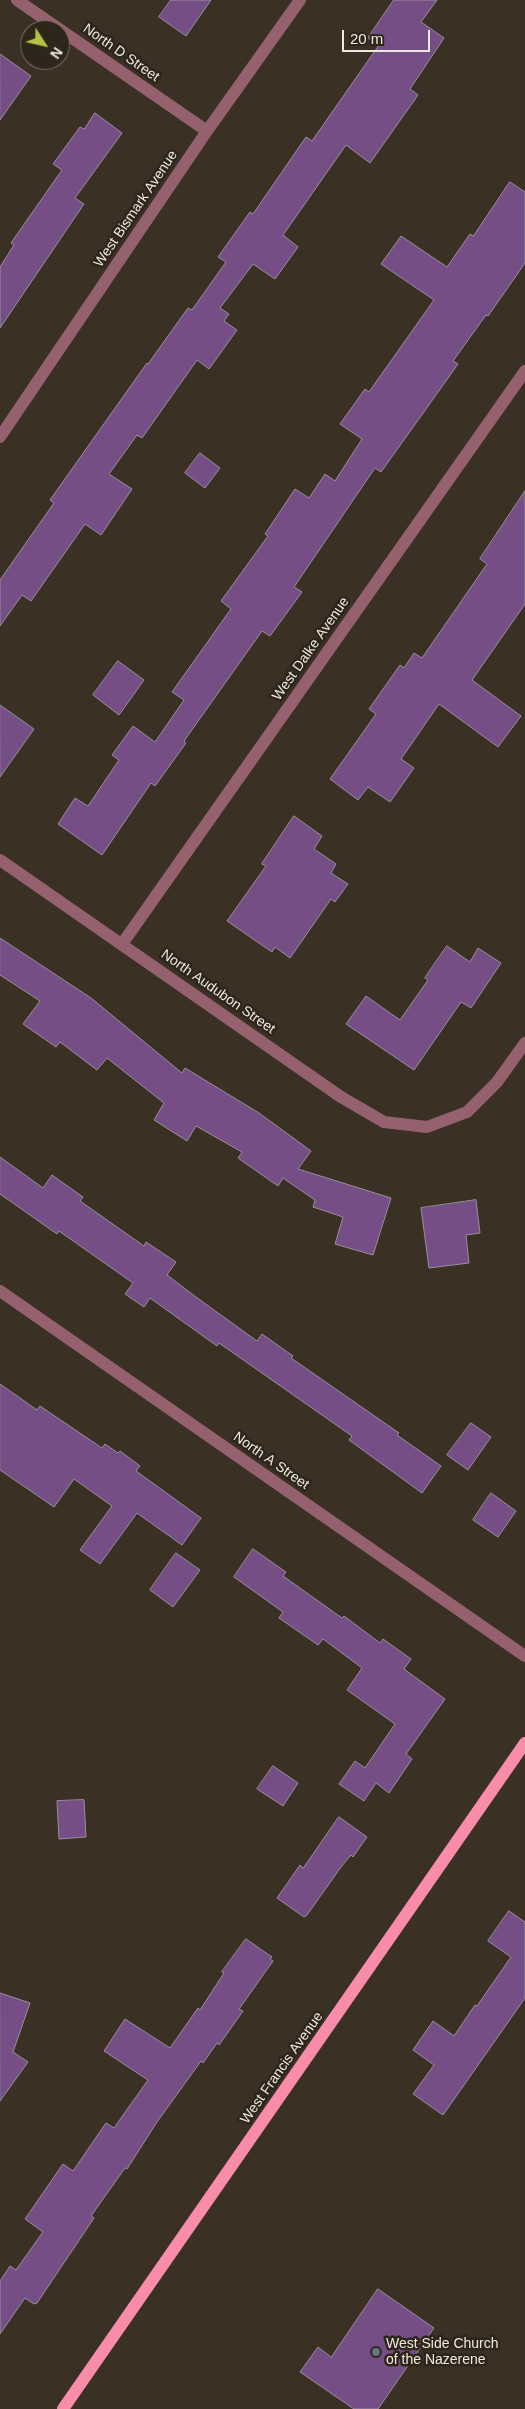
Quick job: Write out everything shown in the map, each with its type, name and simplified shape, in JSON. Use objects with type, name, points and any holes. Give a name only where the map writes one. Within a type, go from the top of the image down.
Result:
[{"type":"main road","name":"West Francis Avenue","points":[[63,2409],[525,1744]]},
{"type":"street","name":"North D Street","points":[[17,0],[207,131]]},
{"type":"street","name":"West Bismark Avenue","points":[[0,437],[207,131],[300,0]]},
{"type":"street","name":"West Dalke Avenue","points":[[122,944],[525,371]]},
{"type":"street","name":"North Audubon Street","points":[[0,860],[341,1097],[384,1122],[427,1127],[466,1112],[497,1082],[525,1043]]},
{"type":"street","name":"North A Street","points":[[0,1291],[525,1656]]},
{"type":"building","points":[[171,0],[211,0],[186,36],[159,17]]},
{"type":"building","points":[[394,0],[437,0],[421,22],[444,38],[410,89],[418,95],[370,163],[346,145],[283,235],[298,247],[275,279],[253,264],[220,308],[229,314],[224,321],[237,330],[209,369],[197,360],[142,438],[137,435],[109,474],[132,489],[101,535],[85,524],[31,601],[22,595],[0,626],[0,580],[54,503],[50,500],[147,363],[188,308],[192,310],[226,262],[218,257],[250,212],[253,214],[306,137],[312,141],[379,45],[368,38]]},
{"type":"building","points":[[0,54],[31,76],[0,120]]},
{"type":"building","points":[[95,113],[122,133],[75,198],[84,204],[0,328],[0,267],[14,245],[11,243],[62,170],[53,164],[80,127],[84,129]]},
{"type":"building","points":[[510,182],[525,192],[525,263],[488,316],[486,315],[453,361],[458,364],[426,409],[381,472],[375,468],[294,587],[302,592],[270,636],[262,631],[184,741],[186,743],[155,786],[151,783],[102,855],[58,824],[75,798],[88,806],[119,760],[112,755],[133,726],[155,742],[184,700],[172,692],[231,609],[221,601],[268,536],[265,534],[295,489],[309,498],[325,474],[335,481],[362,439],[340,424],[365,389],[369,392],[434,300],[381,264],[401,236],[447,267],[470,234],[473,236]]},
{"type":"building","points":[[200,453],[220,468],[205,488],[185,473]]},
{"type":"building","points":[[525,491],[525,604],[472,680],[521,716],[498,747],[439,704],[401,759],[414,768],[390,802],[368,787],[358,800],[330,779],[376,714],[369,709],[400,665],[404,668],[414,653],[422,658],[487,564],[480,559]]},
{"type":"building","points":[[118,661],[144,680],[119,715],[93,695]]},
{"type":"building","points":[[0,705],[34,729],[0,777]]},
{"type":"building","points":[[294,816],[322,836],[314,849],[336,864],[331,873],[348,884],[335,902],[331,899],[290,958],[275,947],[272,952],[227,921],[266,866],[262,864]]},
{"type":"building","points":[[0,938],[91,998],[182,1073],[185,1068],[259,1113],[311,1151],[298,1169],[391,1198],[373,1255],[335,1244],[343,1217],[313,1207],[315,1200],[283,1178],[278,1186],[238,1158],[242,1152],[196,1126],[187,1141],[154,1120],[164,1103],[107,1058],[97,1070],[60,1042],[56,1047],[23,1024],[40,1001],[0,975]]},
{"type":"building","points":[[447,946],[470,962],[478,948],[501,963],[471,1008],[461,1002],[414,1070],[346,1024],[366,996],[400,1020],[428,980],[425,978]]},
{"type":"building","points":[[0,1157],[43,1188],[52,1175],[83,1197],[80,1201],[144,1246],[146,1242],[176,1262],[167,1275],[196,1297],[257,1341],[262,1334],[293,1356],[291,1358],[399,1433],[397,1435],[441,1466],[422,1493],[349,1440],[352,1436],[219,1343],[217,1346],[150,1298],[144,1307],[125,1294],[133,1283],[59,1231],[57,1234],[0,1194]]},
{"type":"building","points":[[476,1200],[480,1233],[466,1235],[469,1263],[429,1268],[421,1208]]},
{"type":"building","points":[[0,1384],[37,1410],[40,1406],[102,1448],[105,1444],[118,1453],[120,1451],[140,1466],[136,1471],[201,1518],[182,1545],[137,1513],[100,1564],[80,1550],[112,1506],[74,1479],[54,1507],[0,1470]]},
{"type":"building","points":[[471,1423],[491,1437],[468,1470],[447,1455]]},
{"type":"building","points":[[491,1493],[516,1511],[498,1537],[473,1520]]},
{"type":"building","points":[[253,1549],[286,1572],[283,1576],[342,1618],[344,1616],[380,1643],[383,1639],[411,1659],[404,1669],[445,1699],[406,1754],[412,1759],[389,1793],[376,1783],[364,1801],[339,1784],[355,1761],[365,1768],[395,1724],[347,1690],[362,1668],[323,1639],[318,1645],[279,1618],[283,1612],[234,1577]]},
{"type":"building","points":[[176,1553],[200,1570],[173,1607],[150,1590]]},
{"type":"building","points":[[273,1766],[298,1783],[283,1806],[257,1789]]},
{"type":"building","points":[[84,1800],[86,1837],[59,1839],[57,1801]]},
{"type":"building","points":[[339,1817],[367,1837],[353,1857],[351,1855],[341,1867],[304,1917],[277,1898],[300,1865],[303,1868]]},
{"type":"building","points":[[509,1911],[525,1922],[525,1998],[443,2115],[413,2094],[434,2065],[413,2050],[433,2021],[454,2036],[511,1957],[488,1941]]},
{"type":"building","points":[[246,1939],[272,1957],[270,1959],[273,1961],[239,2009],[243,2011],[219,2045],[217,2043],[203,2063],[201,2061],[157,2122],[127,2169],[125,2168],[91,2216],[94,2218],[37,2303],[34,2304],[25,2298],[0,2334],[0,2281],[10,2266],[16,2270],[43,2232],[25,2219],[63,2164],[73,2171],[106,2123],[114,2128],[148,2080],[104,2051],[125,2019],[170,2048],[198,2008],[200,2010],[224,1973],[222,1972]]},
{"type":"building","points":[[0,1993],[30,2003],[13,2052],[28,2062],[0,2101]]},
{"type":"building","name":"West Side Church of the Nazerene","points":[[378,2289],[434,2328],[378,2409],[354,2409],[300,2372],[318,2347],[331,2357]]},
{"type":"place","name":"West Side Church of the Nazerene","points":[[376,2352]]}]
